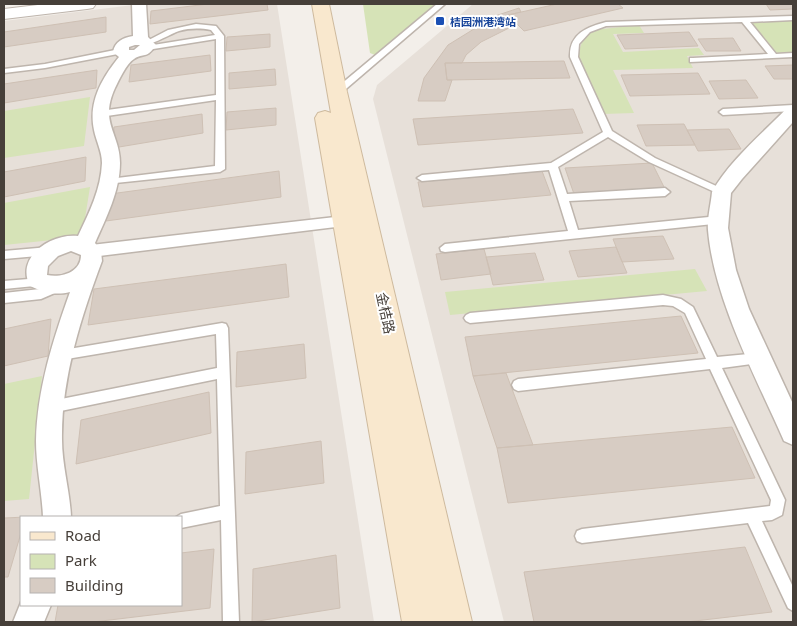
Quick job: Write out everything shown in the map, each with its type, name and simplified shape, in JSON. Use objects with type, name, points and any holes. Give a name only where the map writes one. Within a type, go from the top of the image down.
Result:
[{"type":"main road","points":[[303,4],[421,622]]},
{"type":"main road","name":"金桔路","points":[[320,4],[337,92],[453,622]]},
{"type":"street","points":[[4,14],[87,4]]},
{"type":"street","points":[[57,516],[48,441],[51,407],[61,355],[112,164],[100,114],[102,98],[125,53],[120,47],[125,42],[145,44],[139,4]]},
{"type":"street","points":[[793,110],[735,174],[722,192],[718,228],[725,270],[738,309],[793,432]]},
{"type":"street","points":[[87,256],[80,278],[62,286],[52,286],[41,282],[36,274],[36,268],[40,260],[50,251],[62,245],[71,244],[87,256],[344,221]]},
{"type":"street","points":[[28,622],[36,606]]},
{"type":"lane","points":[[337,92],[441,4]]},
{"type":"lane","points":[[722,192],[652,160],[608,134],[574,57],[573,50],[575,44],[585,31],[606,24],[793,18]]},
{"type":"lane","points":[[744,19],[774,56]]},
{"type":"lane","points":[[108,182],[220,169],[220,36],[213,28],[195,26],[169,32],[145,44]]},
{"type":"lane","points":[[145,44],[220,36]]},
{"type":"lane","points":[[4,71],[36,68],[125,53]]},
{"type":"lane","points":[[693,60],[793,55]]},
{"type":"lane","points":[[100,114],[220,98]]},
{"type":"lane","points":[[723,112],[793,110]]},
{"type":"lane","points":[[422,178],[553,166],[608,134]]},
{"type":"lane","points":[[553,166],[574,233]]},
{"type":"lane","points":[[563,198],[665,192]]},
{"type":"lane","points":[[445,248],[574,233],[719,220]]},
{"type":"lane","points":[[4,255],[50,251]]},
{"type":"lane","points":[[4,285],[41,282]]},
{"type":"lane","points":[[4,298],[41,294],[62,286]]},
{"type":"lane","points":[[470,318],[671,300],[679,302],[689,310],[778,500],[776,510],[772,513],[582,536]]},
{"type":"lane","points":[[61,355],[222,328],[231,622]]},
{"type":"lane","points":[[518,385],[759,358]]},
{"type":"lane","points":[[51,407],[224,372]]},
{"type":"lane","points":[[182,521],[228,511]]},
{"type":"lane","points":[[752,516],[793,603]]},
{"type":"shaded area","points":[[141,4],[277,4],[374,622],[4,622],[4,21]]},
{"type":"shaded area","points":[[473,4],[793,4],[793,622],[504,622],[373,99],[377,85]]},
{"type":"green space","points":[[363,4],[437,4],[381,53],[375,55],[370,53]]},
{"type":"green space","points":[[793,20],[793,52],[777,53],[750,21]]},
{"type":"green space","points":[[639,25],[644,33],[613,34],[623,52],[699,48],[704,55],[687,56],[693,68],[613,70],[634,113],[603,114],[580,63],[579,54],[584,38],[593,30]]},
{"type":"green space","points":[[90,97],[84,146],[4,158],[4,111]]},
{"type":"green space","points":[[90,187],[82,237],[4,245],[4,203]]},
{"type":"green space","points":[[695,269],[707,291],[450,315],[445,292]]},
{"type":"green space","points":[[42,376],[29,499],[4,501],[4,384]]},
{"type":"building","points":[[208,4],[267,4],[268,10],[150,24],[151,11]]},
{"type":"building","points":[[557,4],[618,4],[623,8],[524,31],[508,15]]},
{"type":"building","points":[[766,4],[793,4],[793,9],[770,10]]},
{"type":"building","points":[[519,8],[521,12],[508,15],[517,24],[481,42],[466,55],[462,63],[445,63],[447,80],[452,80],[445,101],[418,101],[424,78],[448,45],[495,16]]},
{"type":"building","points":[[106,17],[106,32],[4,47],[4,32]]},
{"type":"building","points":[[689,32],[698,46],[625,49],[617,35]]},
{"type":"building","points":[[270,34],[270,47],[226,51],[227,37]]},
{"type":"building","points":[[733,38],[741,51],[706,51],[698,39]]},
{"type":"building","points":[[210,55],[211,71],[129,82],[131,65]]},
{"type":"building","points":[[564,61],[570,78],[447,80],[445,63]]},
{"type":"building","points":[[793,65],[793,79],[774,79],[765,66]]},
{"type":"building","points":[[275,69],[276,85],[229,89],[229,73]]},
{"type":"building","points":[[97,70],[96,88],[4,103],[4,84]]},
{"type":"building","points":[[698,73],[710,94],[630,96],[621,75]]},
{"type":"building","points":[[746,80],[758,98],[719,99],[709,81]]},
{"type":"building","points":[[276,108],[276,125],[226,130],[227,112]]},
{"type":"building","points":[[573,109],[583,133],[418,145],[413,119]]},
{"type":"building","points":[[202,114],[203,133],[113,148],[114,127]]},
{"type":"building","points":[[684,124],[695,145],[646,146],[637,125]]},
{"type":"building","points":[[729,129],[741,149],[698,151],[687,130]]},
{"type":"building","points":[[86,157],[85,181],[4,197],[4,172]]},
{"type":"building","points":[[652,163],[665,189],[574,194],[565,168]]},
{"type":"building","points":[[279,171],[281,197],[106,221],[110,194]]},
{"type":"building","points":[[542,171],[551,195],[423,207],[418,182]]},
{"type":"building","points":[[663,236],[674,259],[622,262],[613,239]]},
{"type":"building","points":[[616,247],[627,273],[578,277],[569,251]]},
{"type":"building","points":[[484,249],[491,274],[441,280],[436,254]]},
{"type":"building","points":[[535,253],[544,280],[493,285],[486,257]]},
{"type":"building","points":[[286,264],[289,297],[88,325],[94,289]]},
{"type":"building","points":[[681,316],[698,353],[473,376],[465,337]]},
{"type":"building","points":[[51,319],[48,356],[4,366],[4,329]]},
{"type":"building","points":[[304,344],[306,378],[236,387],[237,352]]},
{"type":"building","points":[[506,373],[533,445],[497,448],[473,376]]},
{"type":"building","points":[[209,392],[211,433],[76,464],[81,420]]},
{"type":"building","points":[[732,427],[755,478],[508,503],[497,448]]},
{"type":"building","points":[[321,441],[324,483],[245,494],[246,452]]},
{"type":"building","points":[[20,517],[20,536],[8,577],[4,577],[4,518]]},
{"type":"building","points":[[745,547],[772,612],[686,622],[534,622],[524,572]]},
{"type":"building","points":[[214,549],[210,608],[93,622],[55,622],[58,606],[182,606],[182,553]]},
{"type":"building","points":[[336,555],[340,608],[252,622],[253,569]]},
{"type":"place","name":"桔园洲港湾站","points":[[440,21]]}]
